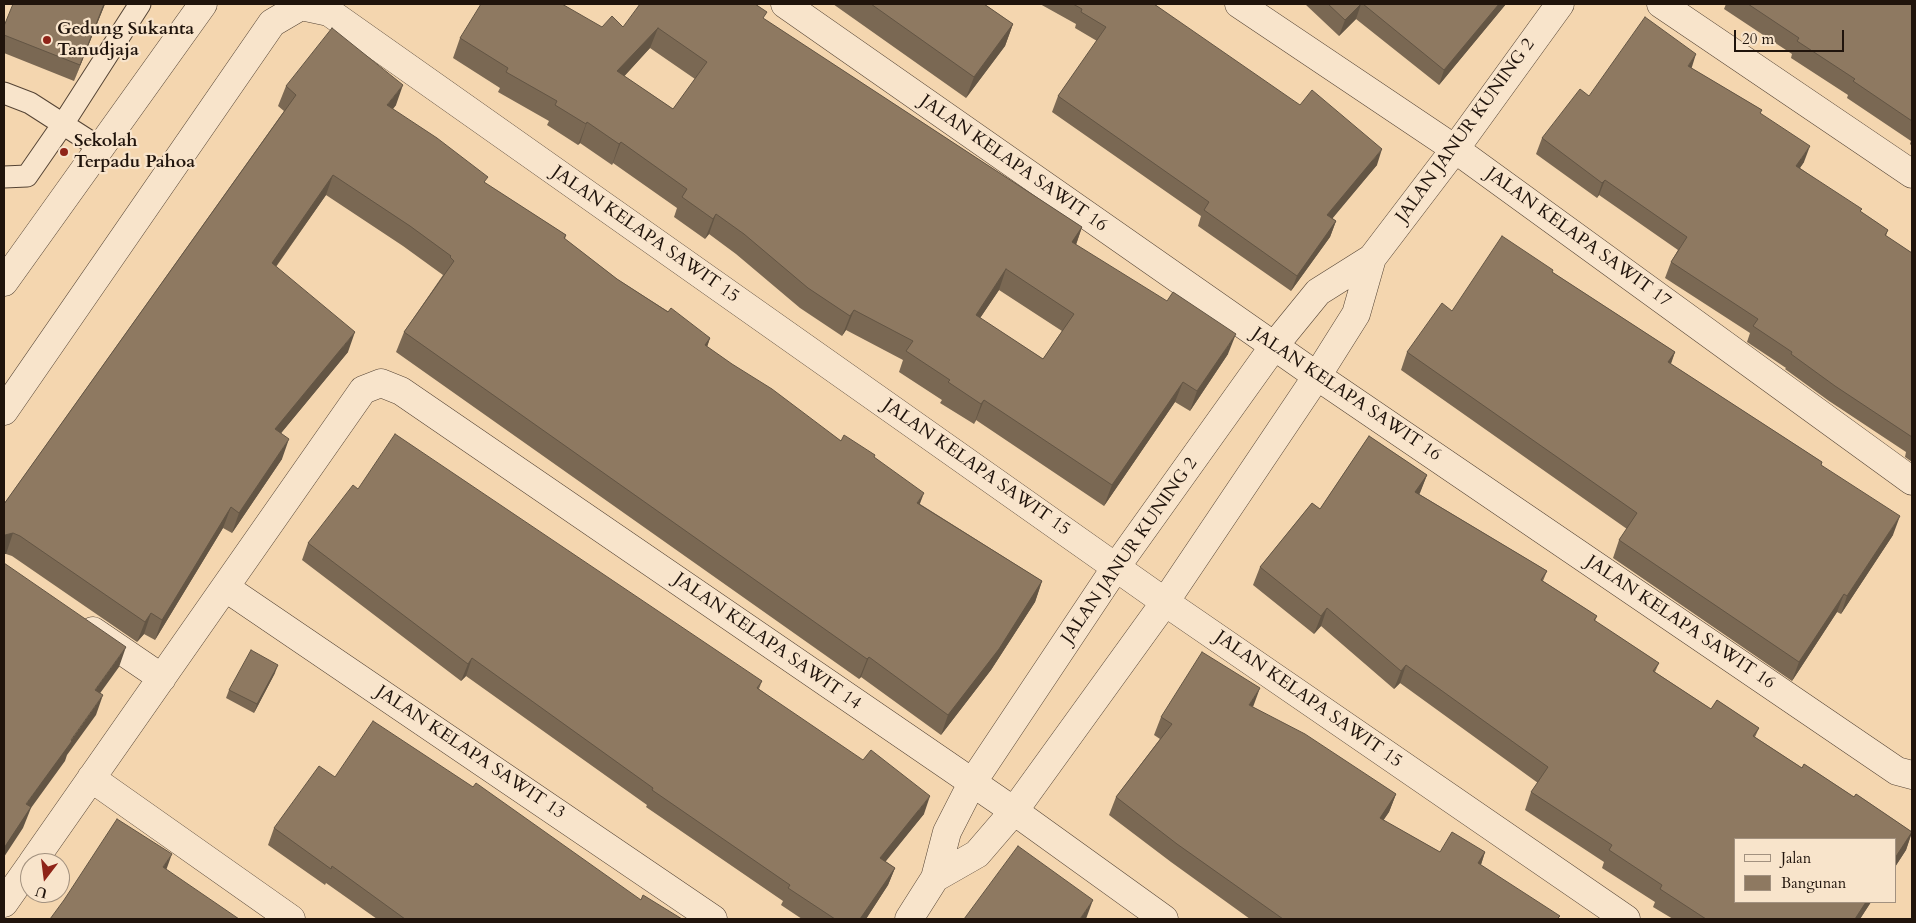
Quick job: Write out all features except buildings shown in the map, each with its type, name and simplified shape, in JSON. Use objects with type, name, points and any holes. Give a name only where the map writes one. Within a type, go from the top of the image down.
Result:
[{"type":"street","points":[[4,282],[203,4]]},
{"type":"street","name":"JALAN KELAPA SAWIT 16","points":[[785,4],[1317,376],[1897,771],[1912,776]]},
{"type":"street","name":"JALAN KELAPA SAWIT 17","points":[[1238,4],[1455,149],[1912,481]]},
{"type":"street","name":"JALAN JANUR KUNING 2","points":[[910,919],[935,878],[946,832],[972,783],[1116,567],[1274,346],[1318,292],[1372,258],[1455,149],[1560,4]]},
{"type":"street","points":[[1661,4],[1912,174]]},
{"type":"street","name":"JALAN KELAPA SAWIT 15","points":[[4,411],[272,23],[301,6],[329,12],[1165,602],[1626,919]]},
{"type":"street","name":"JALAN JANUR KUNING 2","points":[[935,878],[977,854],[1014,811],[1165,602],[1317,376],[1356,314],[1372,258]]},
{"type":"street","name":"JALAN KELAPA SAWIT 14","points":[[226,588],[363,390],[381,383],[401,391],[1014,811],[1164,919]]},
{"type":"street","points":[[39,853],[226,588]]},
{"type":"street","name":"JALAN KELAPA SAWIT 13","points":[[226,588],[713,919]]},
{"type":"street","points":[[75,618],[162,678]]},
{"type":"street","points":[[91,778],[291,919]]},
{"type":"street","points":[[4,903],[20,880]]},
{"type":"lane","points":[[4,177],[27,176],[63,124],[140,4]]},
{"type":"lane","points":[[4,93],[30,103],[100,148]]},
{"type":"place","name":"Gedung Sukanta Tanudjaja","points":[[47,40]]},
{"type":"place","name":"Sekolah Terpadu Pahoa","points":[[64,152]]}]
